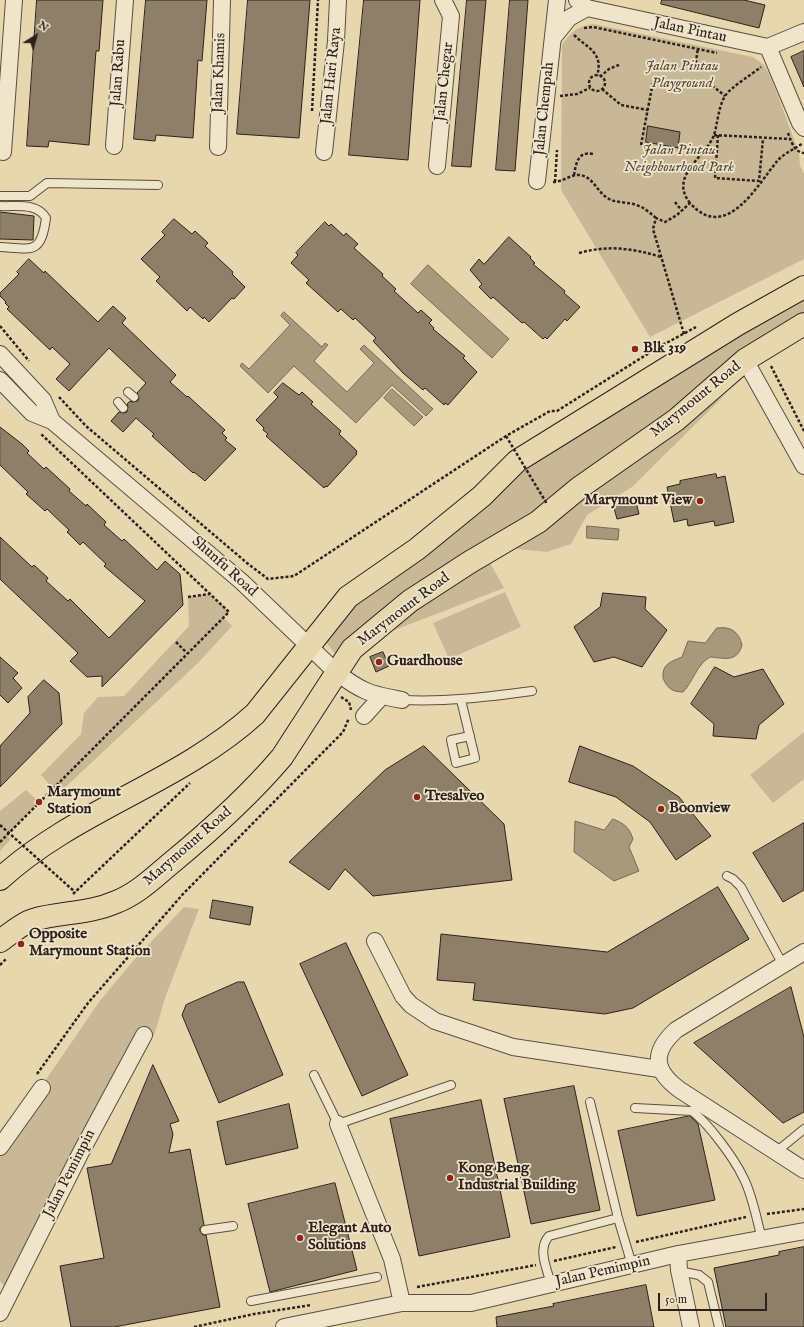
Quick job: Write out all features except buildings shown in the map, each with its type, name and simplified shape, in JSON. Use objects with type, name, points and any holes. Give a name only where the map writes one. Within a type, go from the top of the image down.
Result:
[{"type":"main road","points":[[0,879],[18,863],[82,820],[181,767],[238,729],[255,714],[348,597],[417,550],[482,496],[517,461],[738,324],[804,287]]},
{"type":"main road","name":"Marymount Road","points":[[0,942],[32,920],[94,910],[116,902],[136,892],[200,839],[257,786],[282,757],[352,649],[410,601],[470,562],[538,522],[579,488],[676,420],[804,324]]},
{"type":"street","points":[[3,152],[14,0]]},
{"type":"street","name":"Jalan Rabu","points":[[114,146],[125,0]]},
{"type":"street","name":"Jalan Khamis","points":[[218,147],[222,0]]},
{"type":"street","name":"Jalan Hari Raya","points":[[324,152],[336,41],[338,0]]},
{"type":"street","name":"Jalan Chegar","points":[[437,166],[451,16],[443,0]]},
{"type":"street","name":"Jalan Chempah","points":[[537,181],[557,0]]},
{"type":"street","points":[[553,38],[582,4]]},
{"type":"street","name":"Jalan Pintau","points":[[582,4],[701,42],[768,48]]},
{"type":"street","points":[[804,32],[768,48],[768,65],[804,128]]},
{"type":"street","name":"Shunfu Road","points":[[0,354],[43,400],[52,421]]},
{"type":"street","points":[[756,360],[803,459]]},
{"type":"street","name":"Shunfu Road","points":[[0,380],[32,413],[52,421],[242,582],[309,646],[332,679],[353,686],[372,695],[402,700]]},
{"type":"street","points":[[364,716],[382,696]]},
{"type":"street","points":[[375,941],[403,996],[415,1007],[435,1020],[513,1047],[659,1069]]},
{"type":"street","points":[[804,952],[676,1030],[666,1040],[658,1058],[659,1069],[665,1077],[680,1090],[804,1170]]},
{"type":"street","name":"Jalan Pemimpin","points":[[0,1313],[88,1139],[144,1036]]},
{"type":"street","points":[[0,1147],[37,1084]]},
{"type":"street","points":[[338,1124],[392,1259],[400,1297]]},
{"type":"street","name":"Jalan Pemimpin","points":[[284,1327],[400,1297],[471,1303],[678,1254],[804,1231]]},
{"type":"street","points":[[678,1254],[679,1270],[691,1327]]},
{"type":"lane","points":[[0,196],[30,196],[47,183],[158,186]]},
{"type":"lane","points":[[0,206],[34,207],[40,209],[46,218],[44,237],[35,246],[30,249],[0,247]]},
{"type":"lane","points":[[402,700],[437,702],[532,691]]},
{"type":"lane","points":[[461,700],[470,736],[475,758],[456,763],[450,740],[470,736]]},
{"type":"lane","points":[[727,876],[733,879],[741,887],[783,965]]},
{"type":"lane","points":[[314,1075],[338,1124],[451,1084]]},
{"type":"lane","points":[[590,1102],[618,1218],[632,1265]]},
{"type":"lane","points":[[635,1108],[692,1112],[699,1117],[731,1157],[744,1178],[762,1239]]},
{"type":"lane","points":[[776,1152],[804,1129]]},
{"type":"lane","points":[[551,1284],[542,1248],[544,1242],[549,1236],[618,1218]]},
{"type":"lane","points":[[205,1230],[233,1226]]},
{"type":"lane","points":[[679,1270],[687,1274],[699,1275],[708,1282],[719,1327]]},
{"type":"lane","points":[[251,1301],[377,1276]]},
{"type":"path","points":[[312,114],[318,0]]},
{"type":"path","points":[[602,89],[604,82],[598,76],[598,62],[595,54],[586,43],[574,34],[585,28],[593,27],[701,42],[721,54]]},
{"type":"path","points":[[695,68],[701,42]]},
{"type":"path","points":[[757,63],[768,65]]},
{"type":"path","points":[[590,88],[590,80],[621,64]]},
{"type":"path","points":[[764,75],[768,65]]},
{"type":"path","points":[[768,65],[725,96],[718,115],[714,135],[684,180],[684,194],[698,211],[714,217],[731,212],[741,206],[753,194],[779,160],[788,152],[804,142]]},
{"type":"path","points":[[641,145],[653,82]]},
{"type":"path","points":[[702,84],[714,87],[725,96]]},
{"type":"path","points":[[546,95],[567,96],[590,88],[597,91],[602,89]]},
{"type":"path","points":[[602,89],[621,105],[648,110]]},
{"type":"path","points":[[786,128],[795,149],[804,153]]},
{"type":"path","points":[[714,135],[763,139],[790,139]]},
{"type":"path","points":[[718,135],[715,178],[759,181],[763,139]]},
{"type":"path","points":[[574,175],[576,164],[581,156],[587,153],[593,154]]},
{"type":"path","points":[[537,181],[558,182],[574,175],[588,178],[602,193],[613,201],[640,206],[656,218],[665,222],[682,211],[690,203]]},
{"type":"path","points":[[675,202],[682,211]]},
{"type":"path","points":[[656,218],[653,229],[684,334]]},
{"type":"path","points":[[579,253],[597,248],[615,248],[634,250],[661,257]]},
{"type":"path","points":[[0,326],[31,363]]},
{"type":"path","points":[[756,360],[804,431]]},
{"type":"path","points":[[56,394],[71,412],[98,436],[246,563],[268,578],[294,576],[506,436],[550,411]]},
{"type":"path","points":[[0,842],[229,612],[34,428]]},
{"type":"path","points":[[506,436],[547,504]]},
{"type":"path","points":[[188,596],[210,594]]},
{"type":"path","points":[[176,642],[187,653]]},
{"type":"path","points":[[37,1084],[88,1003],[183,894],[343,732],[352,713],[349,702],[332,679]]},
{"type":"path","points":[[0,825],[75,892]]},
{"type":"path","points":[[400,1297],[755,1215],[804,1209]]},
{"type":"path","points":[[194,1327],[254,1314],[315,1304]]},
{"type":"green space","name":"Jalan Pintau Neighbourhood Park","points":[[594,24],[753,57],[764,65],[771,77],[799,153],[800,165],[804,174],[804,259],[650,337],[561,190],[562,45],[568,36],[575,30]]},
{"type":"green space","points":[[804,287],[804,324],[652,442],[725,395],[632,487],[587,515],[571,544],[547,552],[508,548],[489,561],[504,588],[358,644],[342,663],[319,633],[482,496]]},
{"type":"green space","points":[[505,592],[521,627],[449,659],[433,623]]},
{"type":"green space","points":[[210,594],[229,612],[224,618],[232,626],[198,663],[58,794],[41,775],[81,734],[84,713],[98,697],[124,696],[189,626],[188,597]]},
{"type":"green space","points":[[804,732],[804,779],[773,803],[750,775]]},
{"type":"green space","points":[[26,790],[39,802],[7,835],[11,839],[0,851],[0,811]]},
{"type":"green space","points":[[184,907],[199,909],[165,998],[154,1036],[137,1029],[10,1293],[0,1281],[0,1147],[99,1002],[133,961]]},
{"type":"shaded area","points":[[428,265],[509,339],[492,358],[411,284]]},
{"type":"shaded area","points":[[284,312],[322,347],[325,343],[328,345],[314,361],[347,392],[374,363],[360,349],[364,345],[433,409],[426,416],[392,385],[356,423],[294,366],[268,393],[240,366],[242,363],[249,369],[290,325],[281,316]]},
{"type":"shaded area","points":[[392,389],[423,417],[414,426],[384,398]]},
{"type":"shaded area","points":[[587,526],[619,529],[618,540],[587,538]]},
{"type":"shaded area","points":[[717,628],[730,629],[739,637],[742,645],[737,655],[729,658],[710,657],[698,669],[683,692],[670,689],[663,678],[665,667],[670,662],[682,657],[688,641],[705,643]]},
{"type":"shaded area","points":[[613,819],[624,824],[630,832],[633,839],[629,847],[639,871],[614,881],[574,852],[575,821],[604,830]]},
{"type":"place","name":"Blk 319","points":[[635,349]]},
{"type":"place","name":"Marymount View","points":[[700,501]]},
{"type":"place","name":"Guardhouse","points":[[379,662]]},
{"type":"place","name":"Tresalveo","points":[[417,797]]},
{"type":"place","name":"Marymount Station","points":[[39,802]]},
{"type":"place","name":"Boonview","points":[[661,809]]},
{"type":"place","name":"Opposite Marymount Station","points":[[21,944]]},
{"type":"place","name":"Kong Beng Industrial Building","points":[[450,1178]]},
{"type":"place","name":"Elegant Auto Solutions","points":[[300,1238]]},
{"type":"park label","name":"Jalan Pintau Playground","points":[[682,76]]}]
